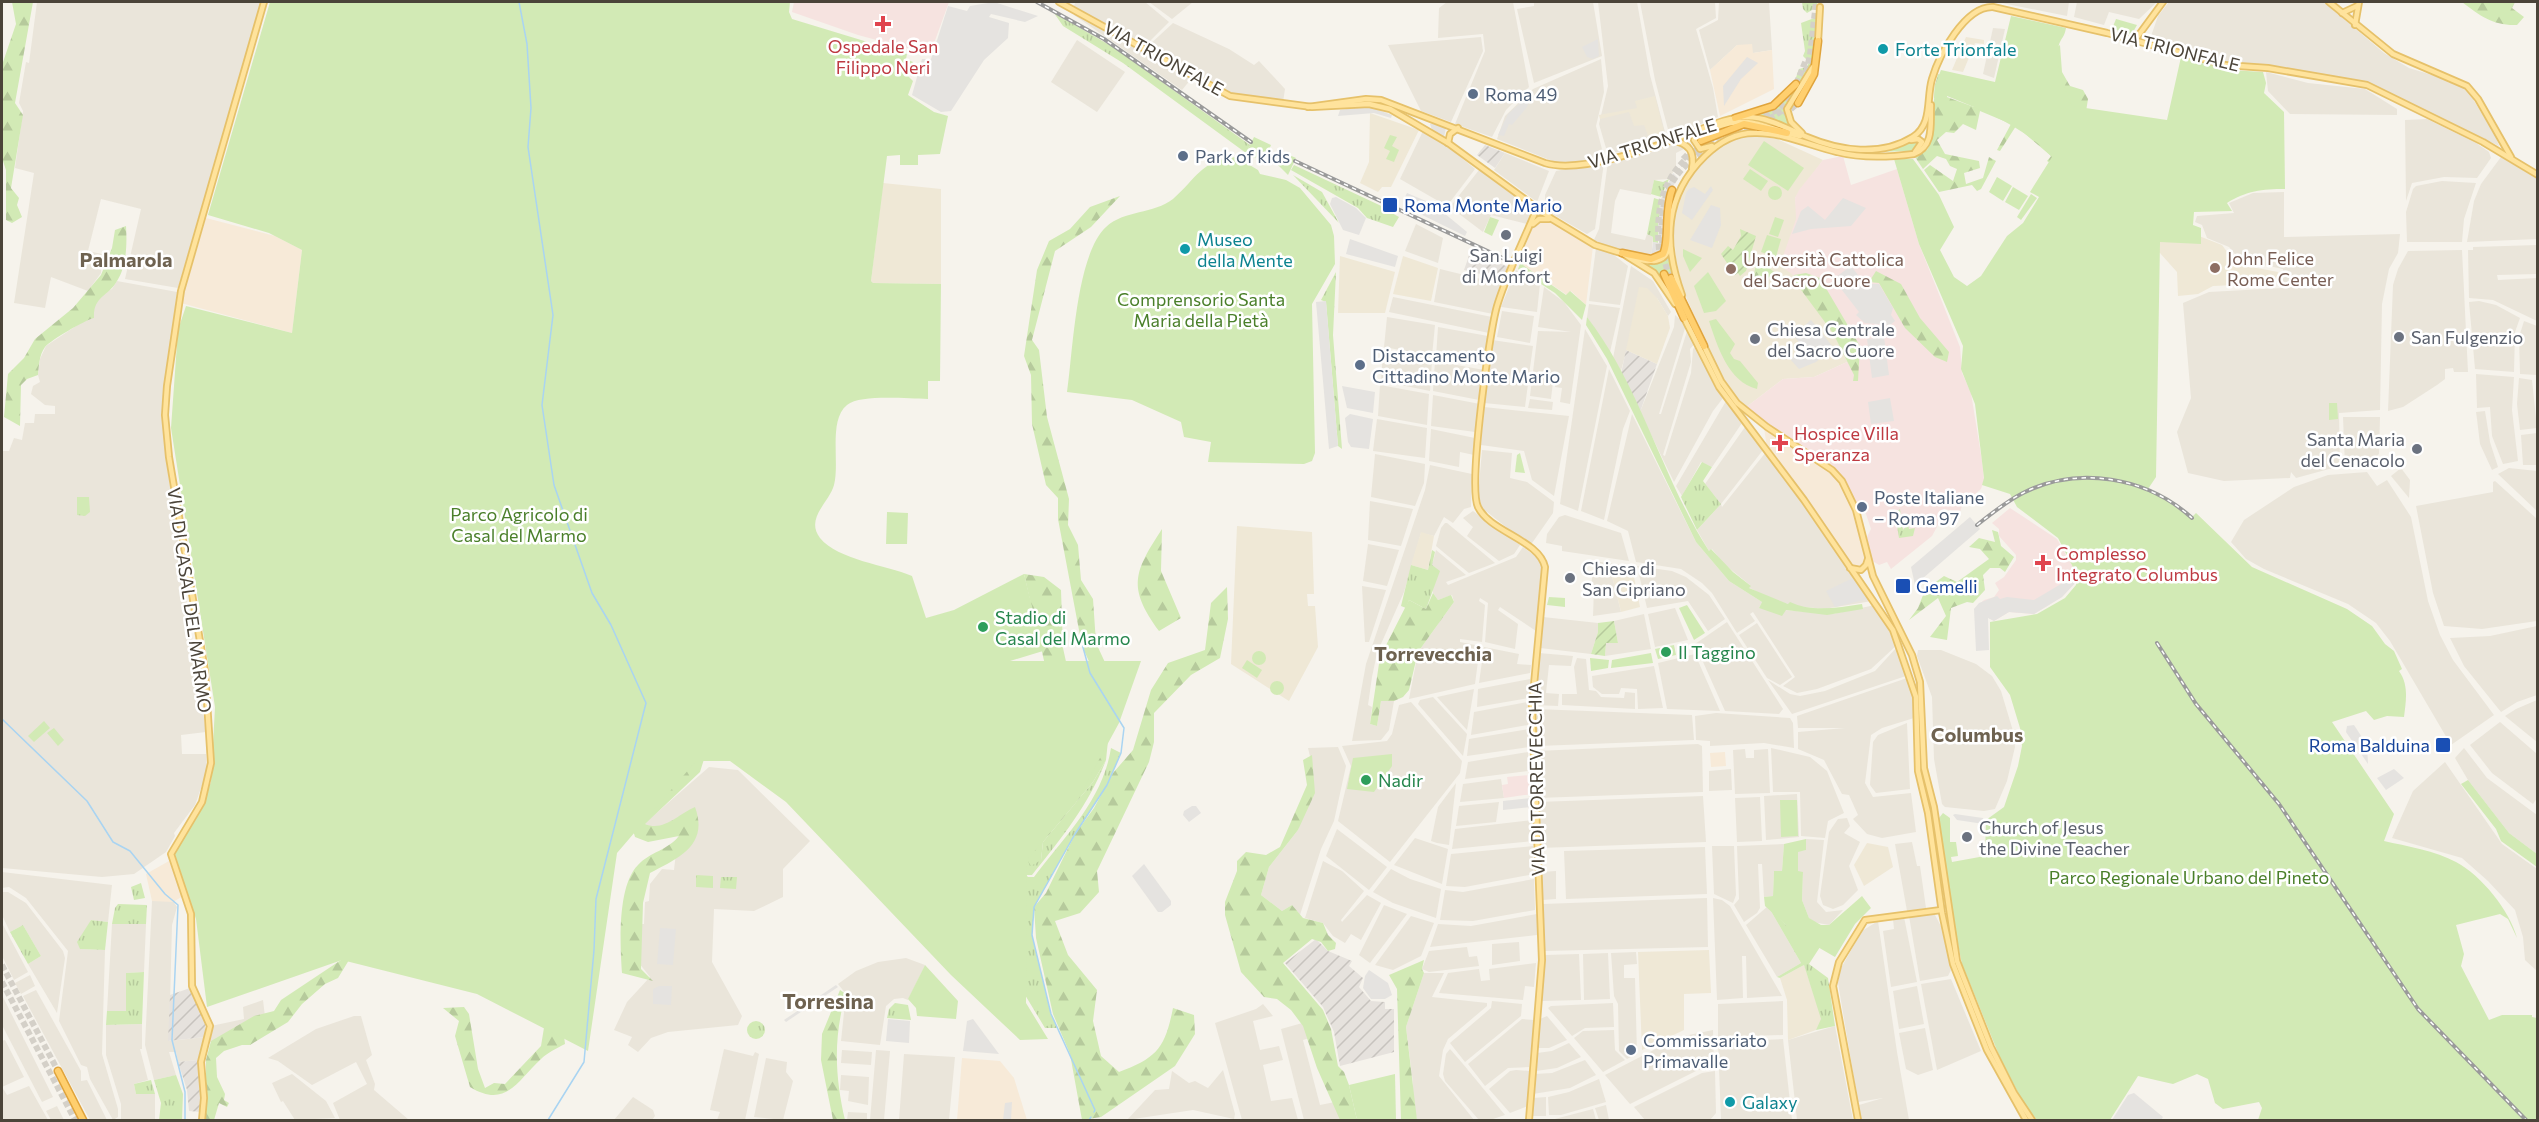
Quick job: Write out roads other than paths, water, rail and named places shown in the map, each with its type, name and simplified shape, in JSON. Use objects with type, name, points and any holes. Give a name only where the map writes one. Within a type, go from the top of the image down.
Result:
[{"type":"highway","points":[[1798,103],[1814,74],[1818,41]]},
{"type":"highway","points":[[1735,118],[1775,105],[1796,84]]},
{"type":"highway","points":[[1701,141],[1744,124],[1786,133]]},
{"type":"highway","points":[[1622,253],[1651,259],[1663,254],[1667,245],[1666,210],[1672,190]]},
{"type":"highway","points":[[1664,274],[1684,318]]},
{"type":"highway","points":[[1671,278],[1704,346]]},
{"type":"highway","points":[[58,1071],[83,1120]]},
{"type":"main road","name":"VIA DI CASAL DEL MARMO","points":[[202,1120],[204,1096],[201,1062],[210,1026],[192,986],[191,914],[171,854],[202,802],[209,778],[211,757],[205,671],[168,447],[166,402],[178,301],[264,2]]},
{"type":"main road","name":"VIA TRIONFALE","points":[[1059,2],[1226,94],[1252,100],[1308,107],[1371,104],[1387,108],[1448,143],[1552,219],[1595,245],[1622,253]]},
{"type":"main road","points":[[2136,40],[2163,2]]},
{"type":"main road","name":"VIA TRIONFALE","points":[[2329,2],[2355,25],[2403,60],[2456,79],[2467,86],[2478,99],[2502,146],[2522,166]]},
{"type":"main road","points":[[2342,13],[2358,4]]},
{"type":"main road","points":[[2355,25],[2358,4]]},
{"type":"main road","points":[[1809,138],[1792,124],[1787,109],[1811,72],[1818,41],[1820,7]]},
{"type":"main road","name":"VIA TRIONFALE","points":[[1308,107],[1372,99],[1458,128],[1545,163],[1563,166],[1590,164],[1735,118],[1763,119],[1809,138],[1852,150],[1877,149],[1905,141],[1924,126],[1930,90],[1937,68],[1960,27],[1971,14],[1982,8],[2005,9],[2136,40],[2228,66],[2268,68],[2372,87],[2484,142],[2538,175]]},
{"type":"main road","name":"VIA TRIONFALE","points":[[1930,90],[1929,139],[1922,151],[1911,155],[1843,153],[1761,133],[1729,138],[1716,146],[1692,169],[1674,200],[1670,221],[1671,239],[1677,281],[1721,381],[1739,406],[1827,466],[1842,481],[1856,510],[1868,558],[1884,603],[1912,655],[1920,682],[1924,768],[1934,807],[1957,961],[1972,1002],[2004,1074],[2032,1120]]},
{"type":"main road","points":[[1729,138],[1704,150],[1695,144],[1700,134],[1741,120],[1765,123],[1786,133],[1809,138]]},
{"type":"main road","points":[[1448,143],[1449,135],[1458,128]]},
{"type":"main road","points":[[1669,139],[1682,142],[1690,148],[1694,157],[1692,169]]},
{"type":"main road","points":[[1905,141],[1917,139],[1922,142],[1918,150],[1911,155]]},
{"type":"main road","name":"VIA DI TORREVECCHIA","points":[[1529,1120],[1542,960],[1532,706],[1545,567],[1539,555],[1483,514],[1475,495],[1482,404],[1498,304],[1537,208]]},
{"type":"main road","points":[[1531,226],[1539,219],[1552,219]]},
{"type":"main road","points":[[1622,253],[1646,261],[1657,261],[1667,254],[1671,239]]},
{"type":"main road","points":[[1622,253],[1656,274],[1684,318],[1719,387],[1801,496],[1892,627],[1916,697],[1918,771],[1928,813],[1941,910],[1961,990],[1999,1075],[2026,1120]]},
{"type":"main road","points":[[1850,568],[1862,569],[1868,558]]},
{"type":"main road","points":[[1926,911],[1935,906],[1939,892]]},
{"type":"main road","points":[[1858,1120],[1833,978],[1839,962],[1866,920],[1941,910],[1947,906]]},
{"type":"waterway","points":[[519,2],[527,44],[531,108],[528,147],[553,315],[542,405],[554,485],[592,593],[611,625],[646,703],[596,899],[584,1062],[548,1120]]},
{"type":"waterway","points":[[1081,640],[1090,673],[1124,728],[1121,753],[1107,785],[1075,834],[1034,907],[1032,935],[1051,1014],[1094,1112]]},
{"type":"waterway","points":[[2,719],[87,801],[113,842],[130,851],[165,894],[178,905],[172,1040],[185,1092],[185,1120]]},
{"type":"tunnel","points":[[1804,81],[1810,55],[1816,2]]},
{"type":"tunnel","points":[[1796,84],[1806,60]]},
{"type":"tunnel","points":[[1671,278],[1665,261],[1662,229],[1665,198],[1677,176],[1694,159],[1716,145],[1762,123],[1784,109],[1802,91]]},
{"type":"tunnel","points":[[1748,124],[1779,109],[1796,92]]},
{"type":"tunnel","points":[[1784,115],[1798,103]]},
{"type":"tunnel","points":[[1660,259],[1659,219],[1666,186],[1686,159],[1720,136]]},
{"type":"tunnel","points":[[1683,159],[1701,141]]},
{"type":"tunnel","points":[[2,965],[58,1071]]},
{"type":"tunnel","points":[[2,982],[75,1120]]},
{"type":"railway","points":[[1037,2],[1104,39],[1251,142]]},
{"type":"railway","points":[[1295,161],[1511,262]]},
{"type":"railway","points":[[1977,525],[2005,503],[2044,484],[2066,479],[2089,478],[2133,485],[2154,493],[2174,504],[2192,518]]},
{"type":"railway","points":[[2157,643],[2196,704],[2279,804],[2418,1009],[2526,1120]]},
{"type":"place","name":"Ospedale San Filippo Neri","points":[[883,24]]},
{"type":"place","name":"Forte Trionfale","points":[[1883,49]]},
{"type":"place","name":"Roma 49","points":[[1473,94]]},
{"type":"place","name":"Park of kids","points":[[1183,156]]},
{"type":"place","name":"Roma Monte Mario","points":[[1390,205]]},
{"type":"place","name":"San Luigi di Monfort","points":[[1506,235]]},
{"type":"place","name":"Museo della Mente","points":[[1185,249]]},
{"type":"place","name":"John Felice Rome Center","points":[[2215,268]]},
{"type":"place","name":"Università Cattolica del Sacro Cuore","points":[[1731,269]]},
{"type":"place","name":"San Fulgenzio","points":[[2399,337]]},
{"type":"place","name":"Chiesa Centrale del Sacro Cuore","points":[[1755,339]]},
{"type":"place","name":"Distaccamento Cittadino Monte Mario","points":[[1360,365]]},
{"type":"place","name":"Hospice Villa Speranza","points":[[1780,443]]},
{"type":"place","name":"Santa Maria del Cenacolo","points":[[2417,449]]},
{"type":"place","name":"Poste Italiane – Roma 97","points":[[1862,507]]},
{"type":"place","name":"Complesso Integrato Columbus","points":[[2043,563]]},
{"type":"place","name":"Chiesa di San Cipriano","points":[[1570,578]]},
{"type":"place","name":"Gemelli","points":[[1903,586]]},
{"type":"place","name":"Stadio di Casal del Marmo","points":[[983,627]]},
{"type":"place","name":"Il Taggino","points":[[1666,652]]},
{"type":"place","name":"Roma Balduina","points":[[2443,745]]},
{"type":"place","name":"Nadir","points":[[1366,780]]},
{"type":"place","name":"Church of Jesus the Divine Teacher","points":[[1967,837]]},
{"type":"place","name":"Commissariato Primavalle","points":[[1631,1050]]},
{"type":"place","name":"Galaxy","points":[[1730,1102]]},
{"type":"district","name":"Palmarola","points":[[126,259]]},
{"type":"district","name":"Torrevecchia","points":[[1433,653]]},
{"type":"district","name":"Columbus","points":[[1977,734]]},
{"type":"district","name":"Torresina","points":[[828,1000]]},
{"type":"park label","name":"Comprensorio Santa Maria della Pietà","points":[[1201,309]]},
{"type":"park label","name":"Parco Agricolo di Casal del Marmo","points":[[519,524]]},
{"type":"park label","name":"Parco Regionale Urbano del Pineto","points":[[2189,877]]}]
